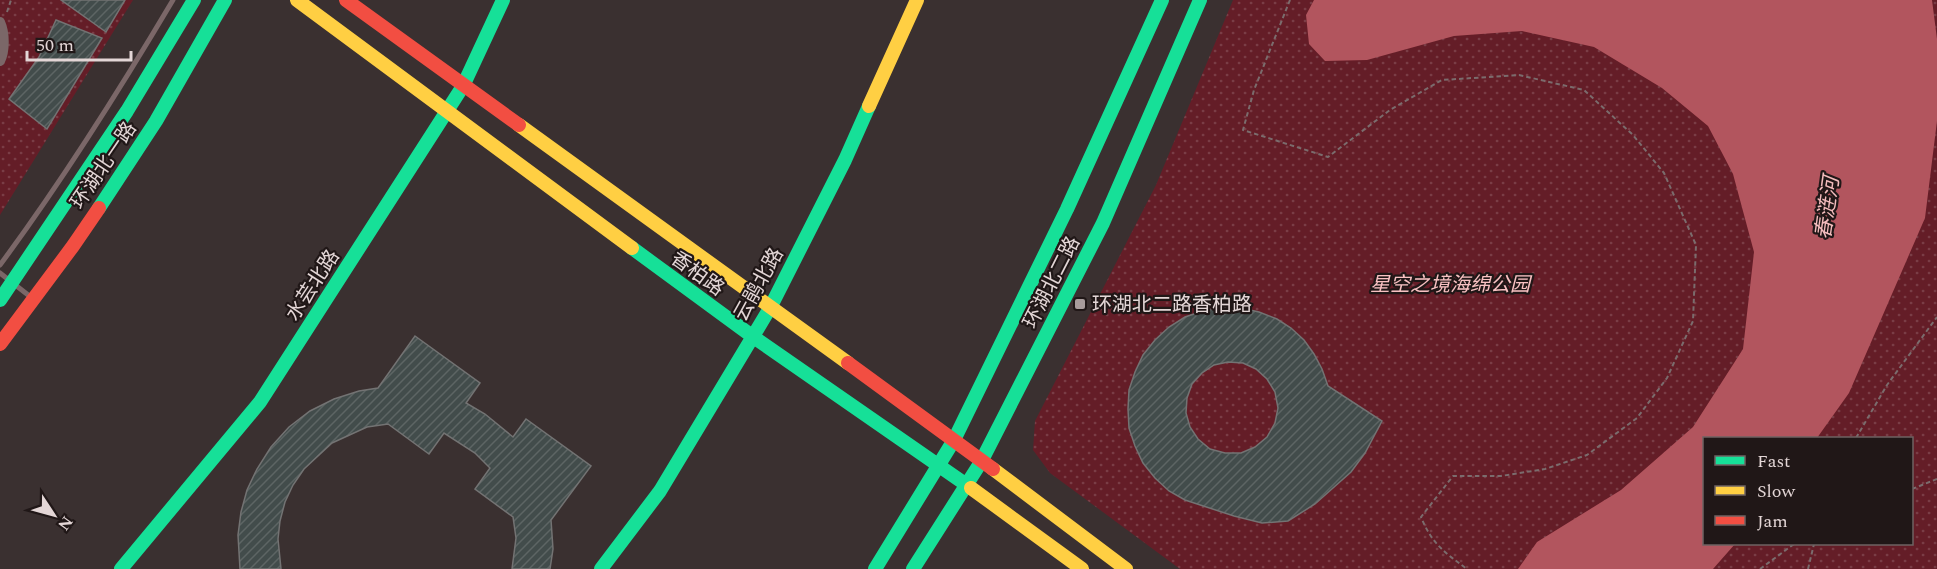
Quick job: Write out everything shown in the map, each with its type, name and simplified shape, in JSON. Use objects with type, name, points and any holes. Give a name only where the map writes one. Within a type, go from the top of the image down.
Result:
[{"type":"main road","name":"环湖北一路","points":[[0,300],[127,111],[194,0]]},
{"type":"main road","name":"环湖北一路","points":[[0,344],[73,246],[156,121],[225,0]]},
{"type":"main road","name":"香柏路","points":[[297,0],[752,336],[939,465],[1082,569]]},
{"type":"main road","name":"香柏路","points":[[346,0],[954,440],[1126,569]]},
{"type":"main road","name":"水芸北路","points":[[121,569],[260,402],[463,86],[503,0]]},
{"type":"main road","name":"云鹃北路","points":[[602,569],[660,491],[770,308],[845,160],[917,0]]},
{"type":"main road","name":"环湖北二路","points":[[875,569],[954,440],[1067,209],[1162,0]]},
{"type":"main road","name":"环湖北二路","points":[[914,569],[981,462],[1103,224],[1200,0]]},
{"type":"street","points":[[0,22],[3,27],[3,54],[0,62]]},
{"type":"lane","points":[[0,265],[37,215],[112,102],[173,0]]},
{"type":"lane","points":[[0,273],[33,299]]},
{"type":"path","points":[[1290,0],[1254,90],[1243,129],[1328,157],[1390,110],[1442,80],[1519,75],[1584,90],[1633,135],[1664,173],[1696,245],[1693,321],[1667,378],[1636,418],[1587,455],[1545,470],[1501,476],[1453,476],[1421,517],[1428,535],[1445,553],[1467,569]]},
{"type":"path","points":[[1857,437],[1887,386],[1937,317]]},
{"type":"path","points":[[1913,488],[1937,479]]},
{"type":"path","points":[[1760,569],[1792,545]]},
{"type":"path","points":[[1808,569],[1814,545]]},
{"type":"green space","points":[[0,0],[133,0],[0,215]]},
{"type":"green space","name":"星空之境海绵公园","points":[[1233,0],[1937,0],[1937,569],[1180,569],[1050,473],[1033,450],[1035,421],[1156,185]]},
{"type":"water","name":"春涟河","points":[[1314,0],[1932,0],[1937,39],[1937,121],[1925,218],[1849,393],[1818,437],[1703,437],[1703,545],[1734,545],[1713,569],[1518,569],[1537,542],[1621,490],[1693,427],[1743,349],[1754,252],[1733,174],[1708,126],[1662,88],[1594,47],[1522,31],[1454,36],[1367,60],[1325,61],[1309,44],[1306,15]]},
{"type":"building","points":[[61,0],[125,0],[106,32]]},
{"type":"building","points":[[56,20],[102,38],[47,129],[9,99],[39,57]]},
{"type":"building","points":[[1222,307],[1241,308],[1277,319],[1304,340],[1322,369],[1328,386],[1382,421],[1365,453],[1351,472],[1315,504],[1288,521],[1262,523],[1185,500],[1169,491],[1155,478],[1143,463],[1135,446],[1129,428],[1129,390],[1143,355],[1169,327],[1185,317]],"holes":[[[1228,362],[1243,363],[1256,369],[1267,379],[1275,392],[1278,408],[1275,423],[1267,437],[1255,447],[1241,453],[1225,453],[1210,449],[1198,439],[1190,427],[1186,413],[1187,398],[1192,384],[1214,365]]]},
{"type":"building","points":[[415,336],[480,383],[466,403],[485,414],[513,437],[526,419],[591,466],[551,520],[553,549],[550,569],[512,569],[516,538],[513,517],[475,489],[490,468],[475,453],[444,433],[429,454],[388,424],[367,427],[332,443],[304,469],[285,502],[280,521],[278,539],[281,569],[240,569],[238,535],[241,512],[247,490],[271,447],[289,427],[310,411],[334,399],[378,388]]},
{"type":"traffic: fast","points":[[0,300],[127,111],[194,0]]},
{"type":"traffic: fast","points":[[99,208],[156,121],[225,0]]},
{"type":"traffic: fast","points":[[121,569],[260,402],[463,86],[503,0]]},
{"type":"traffic: fast","points":[[875,569],[954,440],[1067,209],[1162,0]]},
{"type":"traffic: fast","points":[[913,569],[981,462],[1103,223],[1200,0]]},
{"type":"traffic: fast","points":[[601,569],[660,491],[770,308],[845,160],[869,106]]},
{"type":"traffic: fast","points":[[632,248],[752,336],[971,488]]},
{"type":"traffic: slow","points":[[297,0],[632,248]]},
{"type":"traffic: slow","points":[[869,106],[917,0]]},
{"type":"traffic: slow","points":[[519,125],[848,363]]},
{"type":"traffic: slow","points":[[993,469],[1126,569]]},
{"type":"traffic: slow","points":[[971,488],[1082,569]]},
{"type":"traffic: jam","points":[[346,0],[519,125]]},
{"type":"traffic: jam","points":[[0,344],[99,208]]},
{"type":"traffic: jam","points":[[848,363],[993,469]]},
{"type":"place","name":"环湖北二路香柏路","points":[[1080,304]]}]
